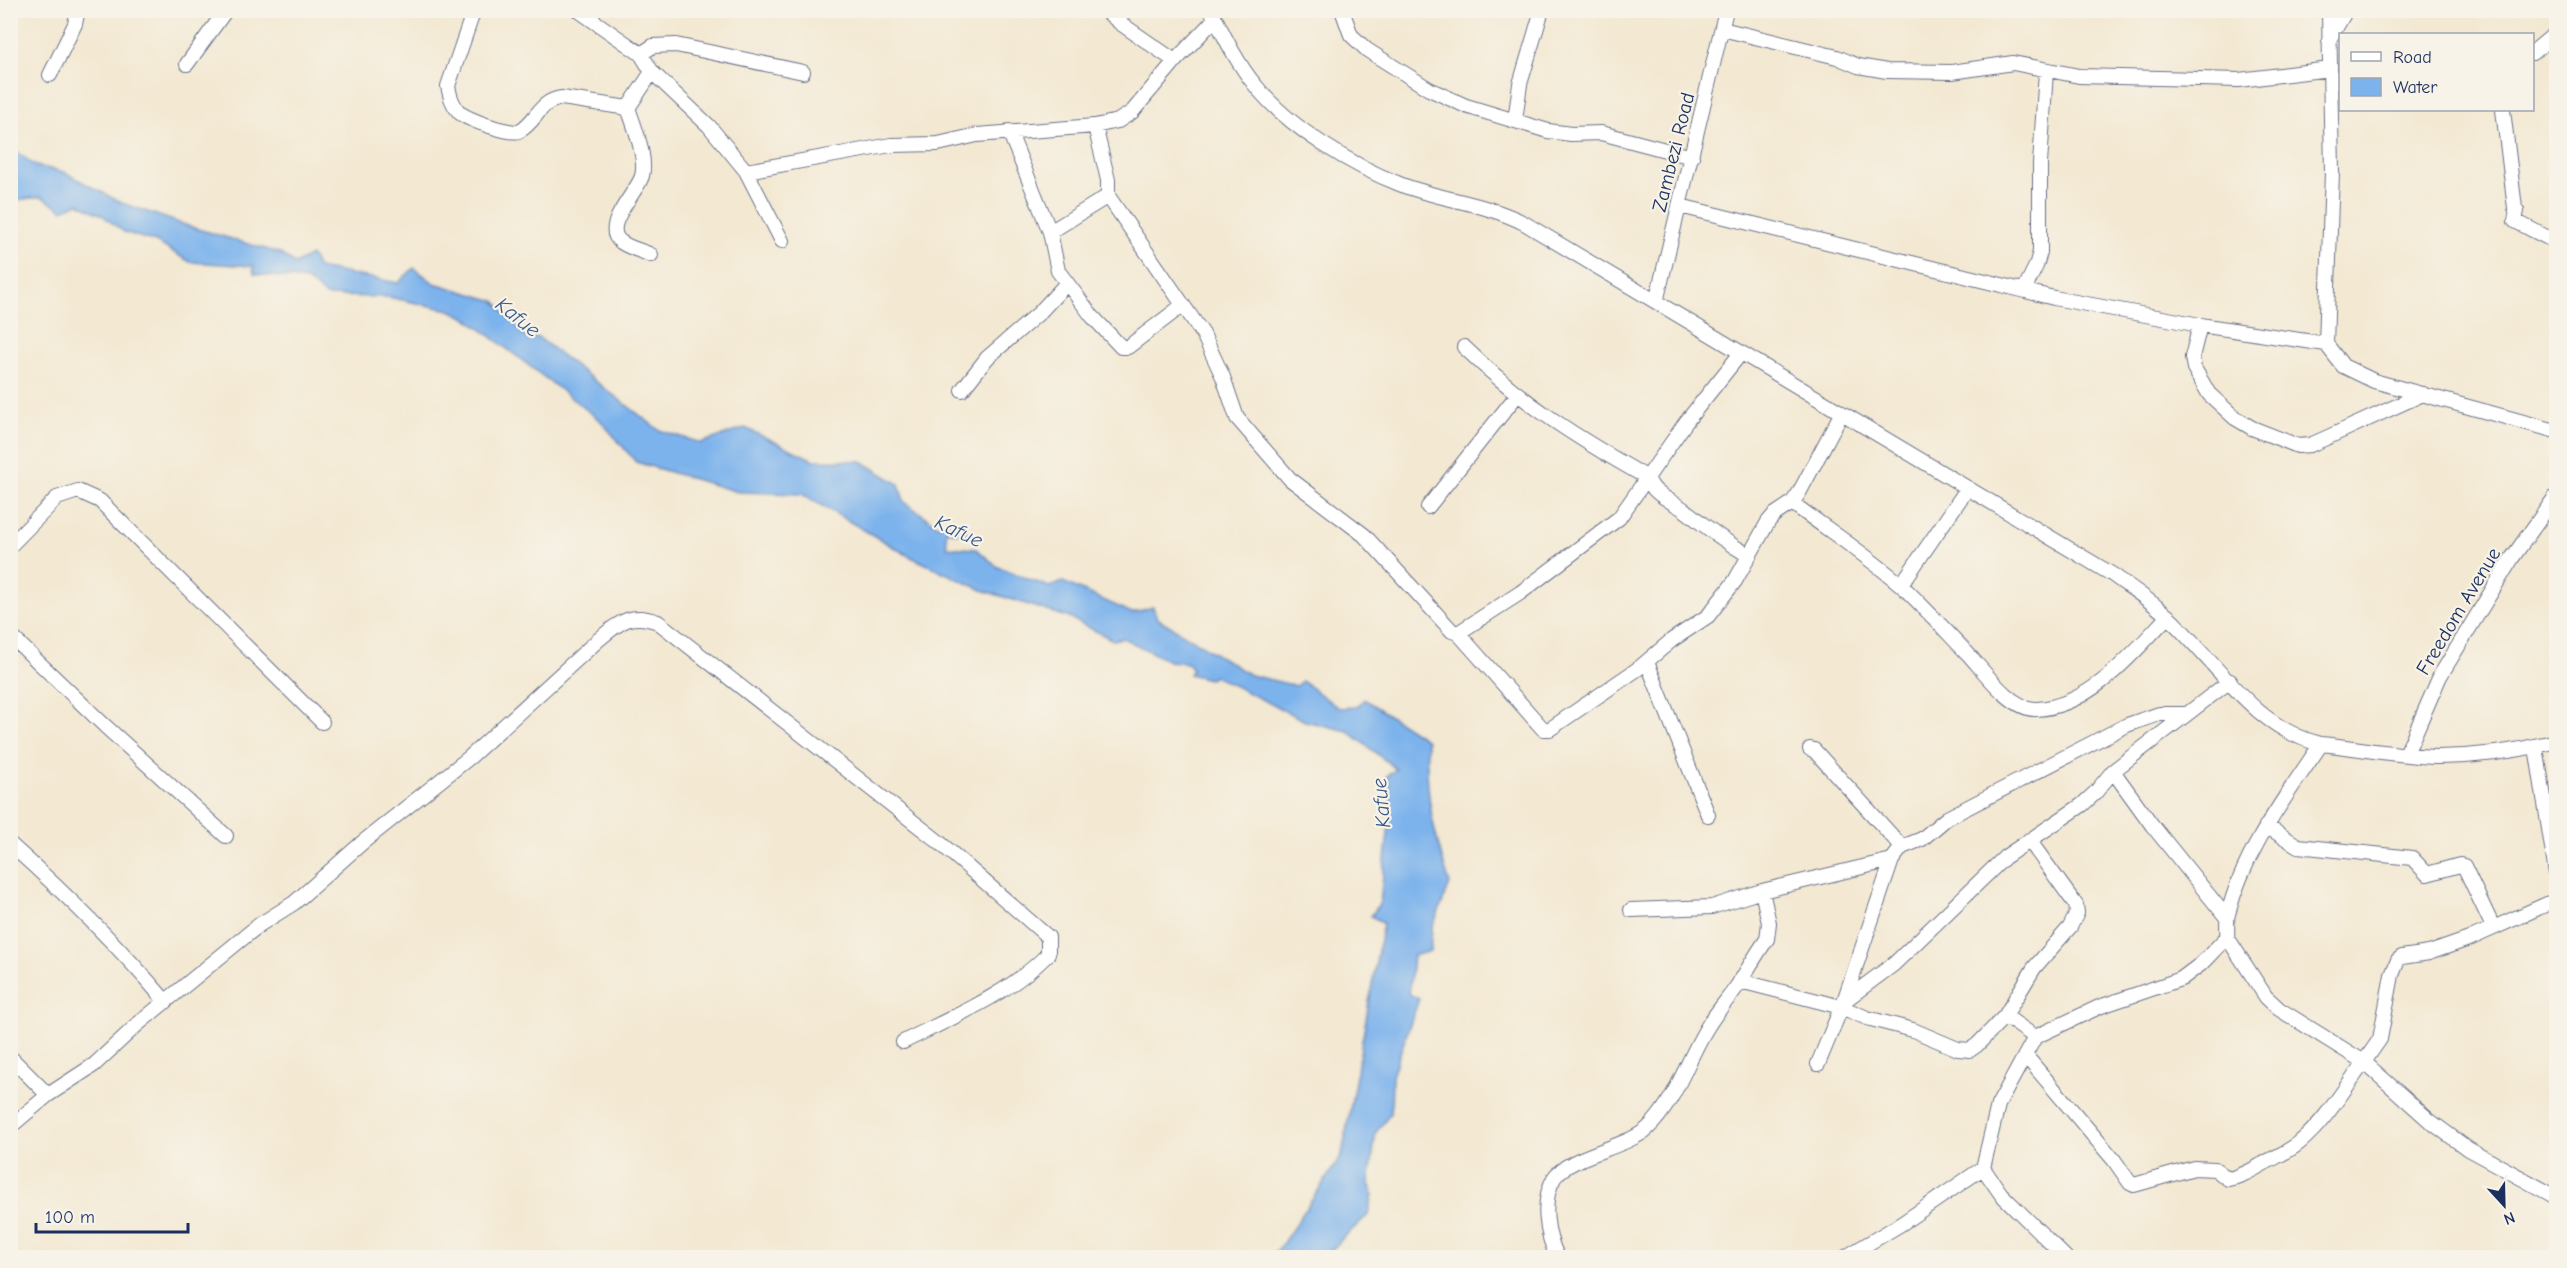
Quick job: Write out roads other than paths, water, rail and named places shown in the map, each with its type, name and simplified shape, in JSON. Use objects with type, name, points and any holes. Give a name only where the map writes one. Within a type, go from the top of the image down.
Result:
[{"type":"street","points":[[50,75],[75,24],[78,10]]},
{"type":"street","points":[[187,64],[226,10]]},
{"type":"street","points":[[474,10],[448,86],[450,96],[460,114],[514,133],[524,128],[552,99],[562,98],[628,108]]},
{"type":"street","points":[[578,10],[641,54],[652,72],[709,126],[746,171],[782,241]]},
{"type":"street","points":[[1105,10],[1175,61]]},
{"type":"street","points":[[1342,10],[1352,35],[1367,50],[1446,97],[1515,121],[1559,133],[1601,133],[1692,157]]},
{"type":"street","points":[[1515,121],[1520,84],[1542,10]]},
{"type":"street","name":"Zambezi Road","points":[[1656,302],[1726,10]]},
{"type":"street","points":[[2329,10],[2332,172],[2326,344],[2343,366],[2356,374],[2556,430]]},
{"type":"street","points":[[2329,40],[2346,10]]},
{"type":"street","points":[[746,171],[891,145],[932,144],[1009,131],[1095,126],[1118,121],[1132,112],[1213,15],[1256,87],[1287,117],[1331,148],[1402,185],[1475,204],[1510,216],[2113,575],[2168,616],[2273,724],[2302,740],[2437,757],[2536,747],[2556,741]]},
{"type":"street","points":[[1722,29],[1837,57],[1873,69],[1952,72],[2013,63],[2046,71],[2114,78],[2239,80],[2330,69]]},
{"type":"street","points":[[2534,51],[2556,33]]},
{"type":"street","points":[[641,54],[653,46],[676,45],[803,72]]},
{"type":"street","points":[[2024,290],[2040,252],[2040,164],[2046,71]]},
{"type":"street","points":[[628,108],[652,72]]},
{"type":"street","points":[[628,108],[638,134],[642,176],[617,219],[614,229],[615,236],[621,242],[651,255]]},
{"type":"street","points":[[2503,111],[2517,212],[2515,221],[2556,242]]},
{"type":"street","points":[[1095,126],[1108,180],[1108,196],[1184,305],[1212,351],[1223,376],[1236,418],[1263,451],[1297,484],[1364,535],[1452,631],[1458,633],[1543,729],[1547,730],[1647,662],[1672,640],[1712,612],[1735,581],[1768,522],[1774,514],[1792,503],[1841,414]]},
{"type":"street","points":[[1009,131],[1050,232],[1054,260],[1066,284],[1092,316],[1124,348],[1184,305]]},
{"type":"street","points":[[1050,232],[1108,196]]},
{"type":"street","points":[[1680,206],[2100,308],[2326,344]]},
{"type":"street","points":[[962,390],[987,358],[1039,312],[1066,284]]},
{"type":"street","points":[[2200,325],[2192,357],[2197,375],[2209,394],[2235,418],[2252,429],[2298,446],[2310,445],[2423,394]]},
{"type":"street","points":[[1464,347],[1517,395],[1579,439],[1648,478],[1650,484],[1659,493],[1712,533],[1748,555]]},
{"type":"street","points":[[1458,633],[1520,592],[1611,525],[1624,512],[1693,413],[1741,353]]},
{"type":"street","points":[[1428,507],[1517,395]]},
{"type":"street","points":[[1901,585],[1967,489]]},
{"type":"street","points":[[10,546],[57,498],[78,491],[100,501],[322,722]]},
{"type":"street","name":"Freedom Avenue","points":[[2406,754],[2440,676],[2512,558],[2556,496]]},
{"type":"street","points":[[1792,503],[1901,585],[2001,690],[2021,706],[2047,707],[2092,689],[2114,671],[2168,616]]},
{"type":"street","points":[[10,1127],[48,1095],[94,1065],[138,1024],[259,925],[294,903],[363,842],[470,757],[610,630],[633,617],[644,616],[658,622],[939,842],[1048,937],[1048,954],[1036,967],[976,1006],[903,1041]]},
{"type":"street","points":[[10,635],[105,726],[226,836]]},
{"type":"street","points":[[1647,662],[1708,815]]},
{"type":"street","points":[[1843,1004],[1894,964],[1988,872],[2029,840],[2082,805],[2113,771],[2184,714],[2230,681]]},
{"type":"street","points":[[1818,1064],[1843,1004],[1892,860],[1902,847],[1922,839],[1947,818],[2040,772],[2127,725],[2159,714],[2184,714]]},
{"type":"street","points":[[2321,744],[2266,826],[2242,873],[2227,918],[2227,937],[2251,978],[2279,1009],[2364,1062],[2430,1121],[2468,1149],[2556,1197]]},
{"type":"street","points":[[2536,747],[2556,873]]},
{"type":"street","points":[[1809,749],[1814,750],[1902,847]]},
{"type":"street","points":[[2113,771],[2152,825],[2227,918]]},
{"type":"street","points":[[2266,826],[2298,846],[2412,858],[2427,874],[2435,874],[2460,865],[2464,866],[2493,927]]},
{"type":"street","points":[[1740,981],[1843,1004],[1867,1018],[1913,1030],[1963,1051],[1977,1046],[2005,1016],[2034,969],[2070,927],[2077,913],[2076,905],[2029,840]]},
{"type":"street","points":[[10,844],[68,896],[134,964],[166,1002]]},
{"type":"street","points":[[1631,910],[1712,907],[1762,891],[1892,860]]},
{"type":"street","points":[[1558,1257],[1550,1241],[1547,1223],[1548,1198],[1556,1175],[1568,1166],[1628,1141],[1648,1127],[1664,1108],[1707,1027],[1740,981],[1769,933],[1762,891]]},
{"type":"street","points":[[2025,1055],[2114,1160],[2130,1183],[2139,1186],[2194,1168],[2215,1170],[2228,1179],[2237,1178],[2292,1148],[2304,1138],[2338,1099],[2380,1040],[2392,975],[2398,960],[2402,957],[2429,953],[2556,900]]},
{"type":"street","points":[[1844,1257],[1901,1224],[1983,1168],[1998,1105],[2035,1037],[2099,1007],[2181,979],[2201,964],[2227,937]]},
{"type":"street","points":[[2005,1016],[2035,1037]]},
{"type":"street","points":[[10,1057],[48,1095]]},
{"type":"street","points":[[1983,1168],[2001,1194],[2066,1257]]},
{"type":"water","name":"Kafue","points":[[11,148],[36,166],[64,172],[122,203],[191,227],[279,253],[295,264],[311,255],[318,268],[398,283],[414,268],[434,283],[495,301],[525,336],[539,338],[659,430],[701,443],[745,428],[814,460],[861,461],[899,484],[904,502],[938,525],[954,523],[971,534],[946,531],[947,547],[976,549],[998,567],[1049,587],[1063,582],[1132,613],[1153,607],[1157,618],[1250,675],[1297,686],[1302,681],[1339,708],[1357,707],[1364,699],[1427,740],[1427,779],[1431,813],[1450,884],[1432,928],[1430,951],[1413,956],[1409,994],[1419,999],[1392,1076],[1391,1113],[1376,1132],[1369,1183],[1373,1195],[1368,1215],[1325,1257],[1265,1257],[1277,1252],[1342,1155],[1383,923],[1371,916],[1380,903],[1391,808],[1387,776],[1396,769],[1348,731],[1305,721],[1215,676],[1209,679],[1189,674],[1193,669],[1188,663],[1169,661],[1123,638],[1113,640],[1070,618],[982,590],[909,556],[802,494],[738,492],[636,462],[600,420],[468,319],[450,310],[388,297],[326,296],[307,280],[254,274],[253,266],[190,262],[156,242],[124,232],[102,215],[78,203],[63,210],[42,197],[14,200],[11,198]]}]
